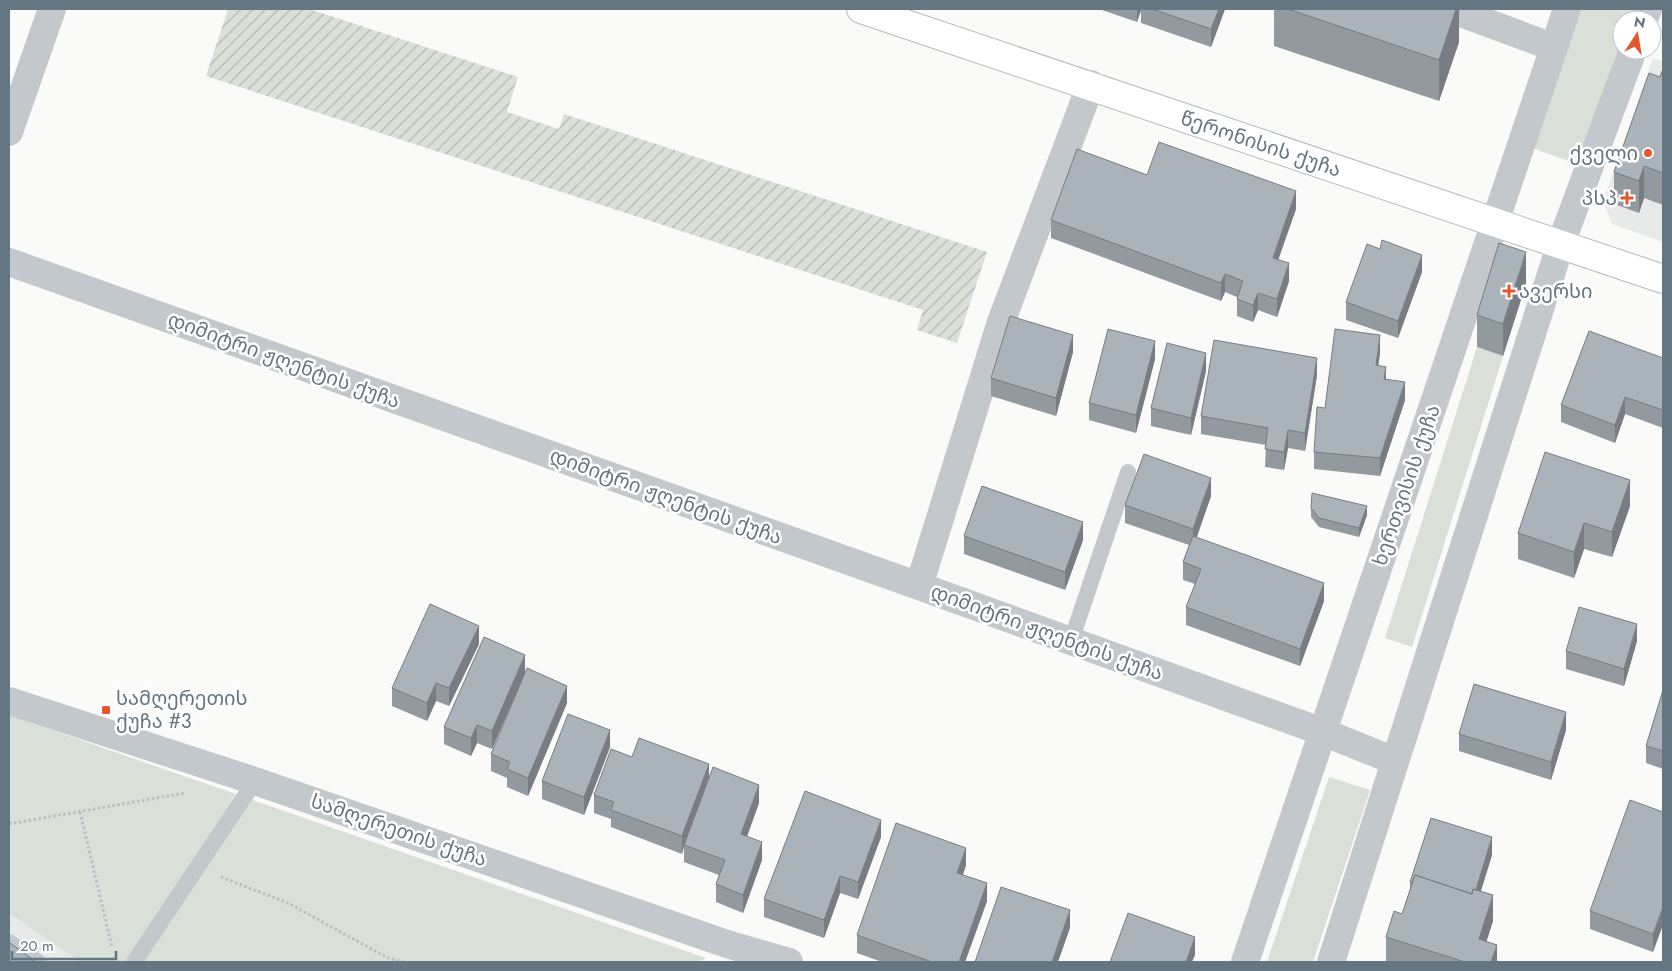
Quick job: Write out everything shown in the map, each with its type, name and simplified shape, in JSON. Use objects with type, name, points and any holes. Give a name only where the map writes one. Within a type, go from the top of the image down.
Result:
[{"type":"street","points":[[9,132],[52,9]]},
{"type":"street","name":"წერონისის ქუჩა","points":[[861,9],[1561,242],[1663,279]]},
{"type":"street","points":[[1450,9],[1553,47]]},
{"type":"street","name":"ხერთვისის ქუჩა","points":[[1245,962],[1567,9]]},
{"type":"street","points":[[1331,962],[1561,242],[1629,60]]},
{"type":"street","points":[[919,586],[1001,322],[1091,84]]},
{"type":"street","name":"დიმიტრი ჟღენტის ქუჩა","points":[[9,262],[1071,640],[1323,732],[1395,761]]},
{"type":"street","name":"სამღერეთის ქუჩა","points":[[9,701],[256,781],[724,953],[789,962]]},
{"type":"lane","points":[[1071,640],[1128,472]]},
{"type":"lane","points":[[134,962],[256,781]]},
{"type":"lane","points":[[9,942],[38,962]]},
{"type":"path","points":[[9,824],[187,793]]},
{"type":"path","points":[[80,812],[113,953]]},
{"type":"path","points":[[197,867],[288,903],[386,957],[403,962]]},
{"type":"shaded area","points":[[228,9],[309,9],[518,77],[507,112],[559,129],[564,114],[987,252],[957,343],[917,330],[923,310],[206,76]]},
{"type":"shaded area","points":[[1582,9],[1633,9],[1612,10],[1612,60],[1615,60],[1577,164],[1532,148]]},
{"type":"shaded area","points":[[1652,60],[1663,62],[1663,242],[1612,224],[1603,201]]},
{"type":"shaded area","points":[[1477,347],[1503,356],[1412,647],[1385,638]]},
{"type":"shaded area","points":[[9,715],[706,958],[699,962],[80,962],[9,913]]},
{"type":"shaded area","points":[[1329,777],[1370,790],[1313,962],[1267,962]]},
{"type":"shaded area","points":[[9,913],[80,962],[9,962]]},
{"type":"building","points":[[1152,9],[1219,9],[1211,29]]},
{"type":"building","points":[[1288,9],[1456,9],[1439,60]]},
{"type":"building","points":[[1662,71],[1663,173],[1644,166],[1639,181],[1614,172],[1649,73],[1660,77]]},
{"type":"building","points":[[1159,142],[1296,191],[1273,258],[1289,263],[1277,299],[1258,293],[1253,305],[1237,299],[1243,281],[1225,274],[1221,283],[1051,220],[1077,149],[1147,175]]},
{"type":"building","points":[[1382,240],[1422,255],[1398,321],[1346,302],[1367,244],[1380,249]]},
{"type":"building","points":[[1499,243],[1526,252],[1503,324],[1477,315]]},
{"type":"building","points":[[1010,316],[1073,335],[1056,398],[991,378]]},
{"type":"building","points":[[1108,329],[1155,341],[1136,415],[1089,403]]},
{"type":"building","points":[[1335,329],[1380,335],[1376,365],[1386,367],[1384,379],[1405,382],[1380,458],[1314,452],[1317,407],[1325,408]]},
{"type":"building","points":[[1589,331],[1663,358],[1663,410],[1625,397],[1615,425],[1561,405]]},
{"type":"building","points":[[1214,340],[1317,358],[1305,433],[1288,430],[1284,452],[1265,449],[1268,428],[1201,416]]},
{"type":"building","points":[[1167,343],[1206,353],[1191,418],[1151,408]]},
{"type":"building","points":[[1545,452],[1630,480],[1612,532],[1584,523],[1574,552],[1518,533]]},
{"type":"building","points":[[1144,454],[1211,478],[1193,529],[1125,505]]},
{"type":"building","points":[[982,486],[1083,522],[1065,572],[964,536]]},
{"type":"building","points":[[1312,493],[1367,506],[1359,528],[1319,518],[1311,508]]},
{"type":"building","points":[[1193,536],[1324,583],[1300,649],[1186,607],[1201,569],[1183,562]]},
{"type":"building","points":[[430,604],[479,626],[449,688],[436,683],[427,703],[392,688]]},
{"type":"building","points":[[1579,607],[1637,624],[1624,669],[1566,651]]},
{"type":"building","points":[[484,637],[525,655],[492,731],[477,725],[471,738],[444,727]]},
{"type":"building","points":[[527,668],[567,686],[528,778],[507,769],[510,762],[491,754]]},
{"type":"building","points":[[1474,684],[1566,712],[1551,762],[1459,734]]},
{"type":"building","points":[[1663,690],[1663,751],[1646,746]]},
{"type":"building","points":[[568,714],[610,730],[584,797],[542,781]]},
{"type":"building","points":[[639,738],[709,764],[682,836],[611,810],[614,802],[594,795],[611,749],[632,757]]},
{"type":"building","points":[[713,767],[759,785],[741,834],[762,842],[743,895],[716,884],[725,860],[684,845]]},
{"type":"building","points":[[805,791],[881,820],[858,882],[840,876],[824,920],[764,899]]},
{"type":"building","points":[[1630,800],[1663,812],[1663,907],[1653,934],[1590,911]]},
{"type":"building","points":[[1431,818],[1492,837],[1476,890],[1473,889],[1472,894],[1415,875],[1412,883],[1410,882]]},
{"type":"building","points":[[896,823],[966,848],[957,873],[987,883],[959,962],[932,962],[857,935]]},
{"type":"building","points":[[1415,875],[1472,894],[1473,889],[1493,895],[1479,939],[1497,945],[1491,962],[1465,962],[1386,937],[1394,911],[1402,914]]},
{"type":"building","points":[[1001,887],[1070,910],[1052,962],[975,962]]},
{"type":"building","points":[[1128,913],[1195,937],[1186,962],[1110,962]]},
{"type":"building","points":[[9,942],[36,962],[9,962]]},
{"type":"place","name":"ქველი","points":[[1648,153]]},
{"type":"place","name":"პსპ","points":[[1627,198]]},
{"type":"place","name":"ავერსი","points":[[1509,291]]},
{"type":"place","name":"სამღერეთის ქუჩა #3","points":[[106,710]]}]
